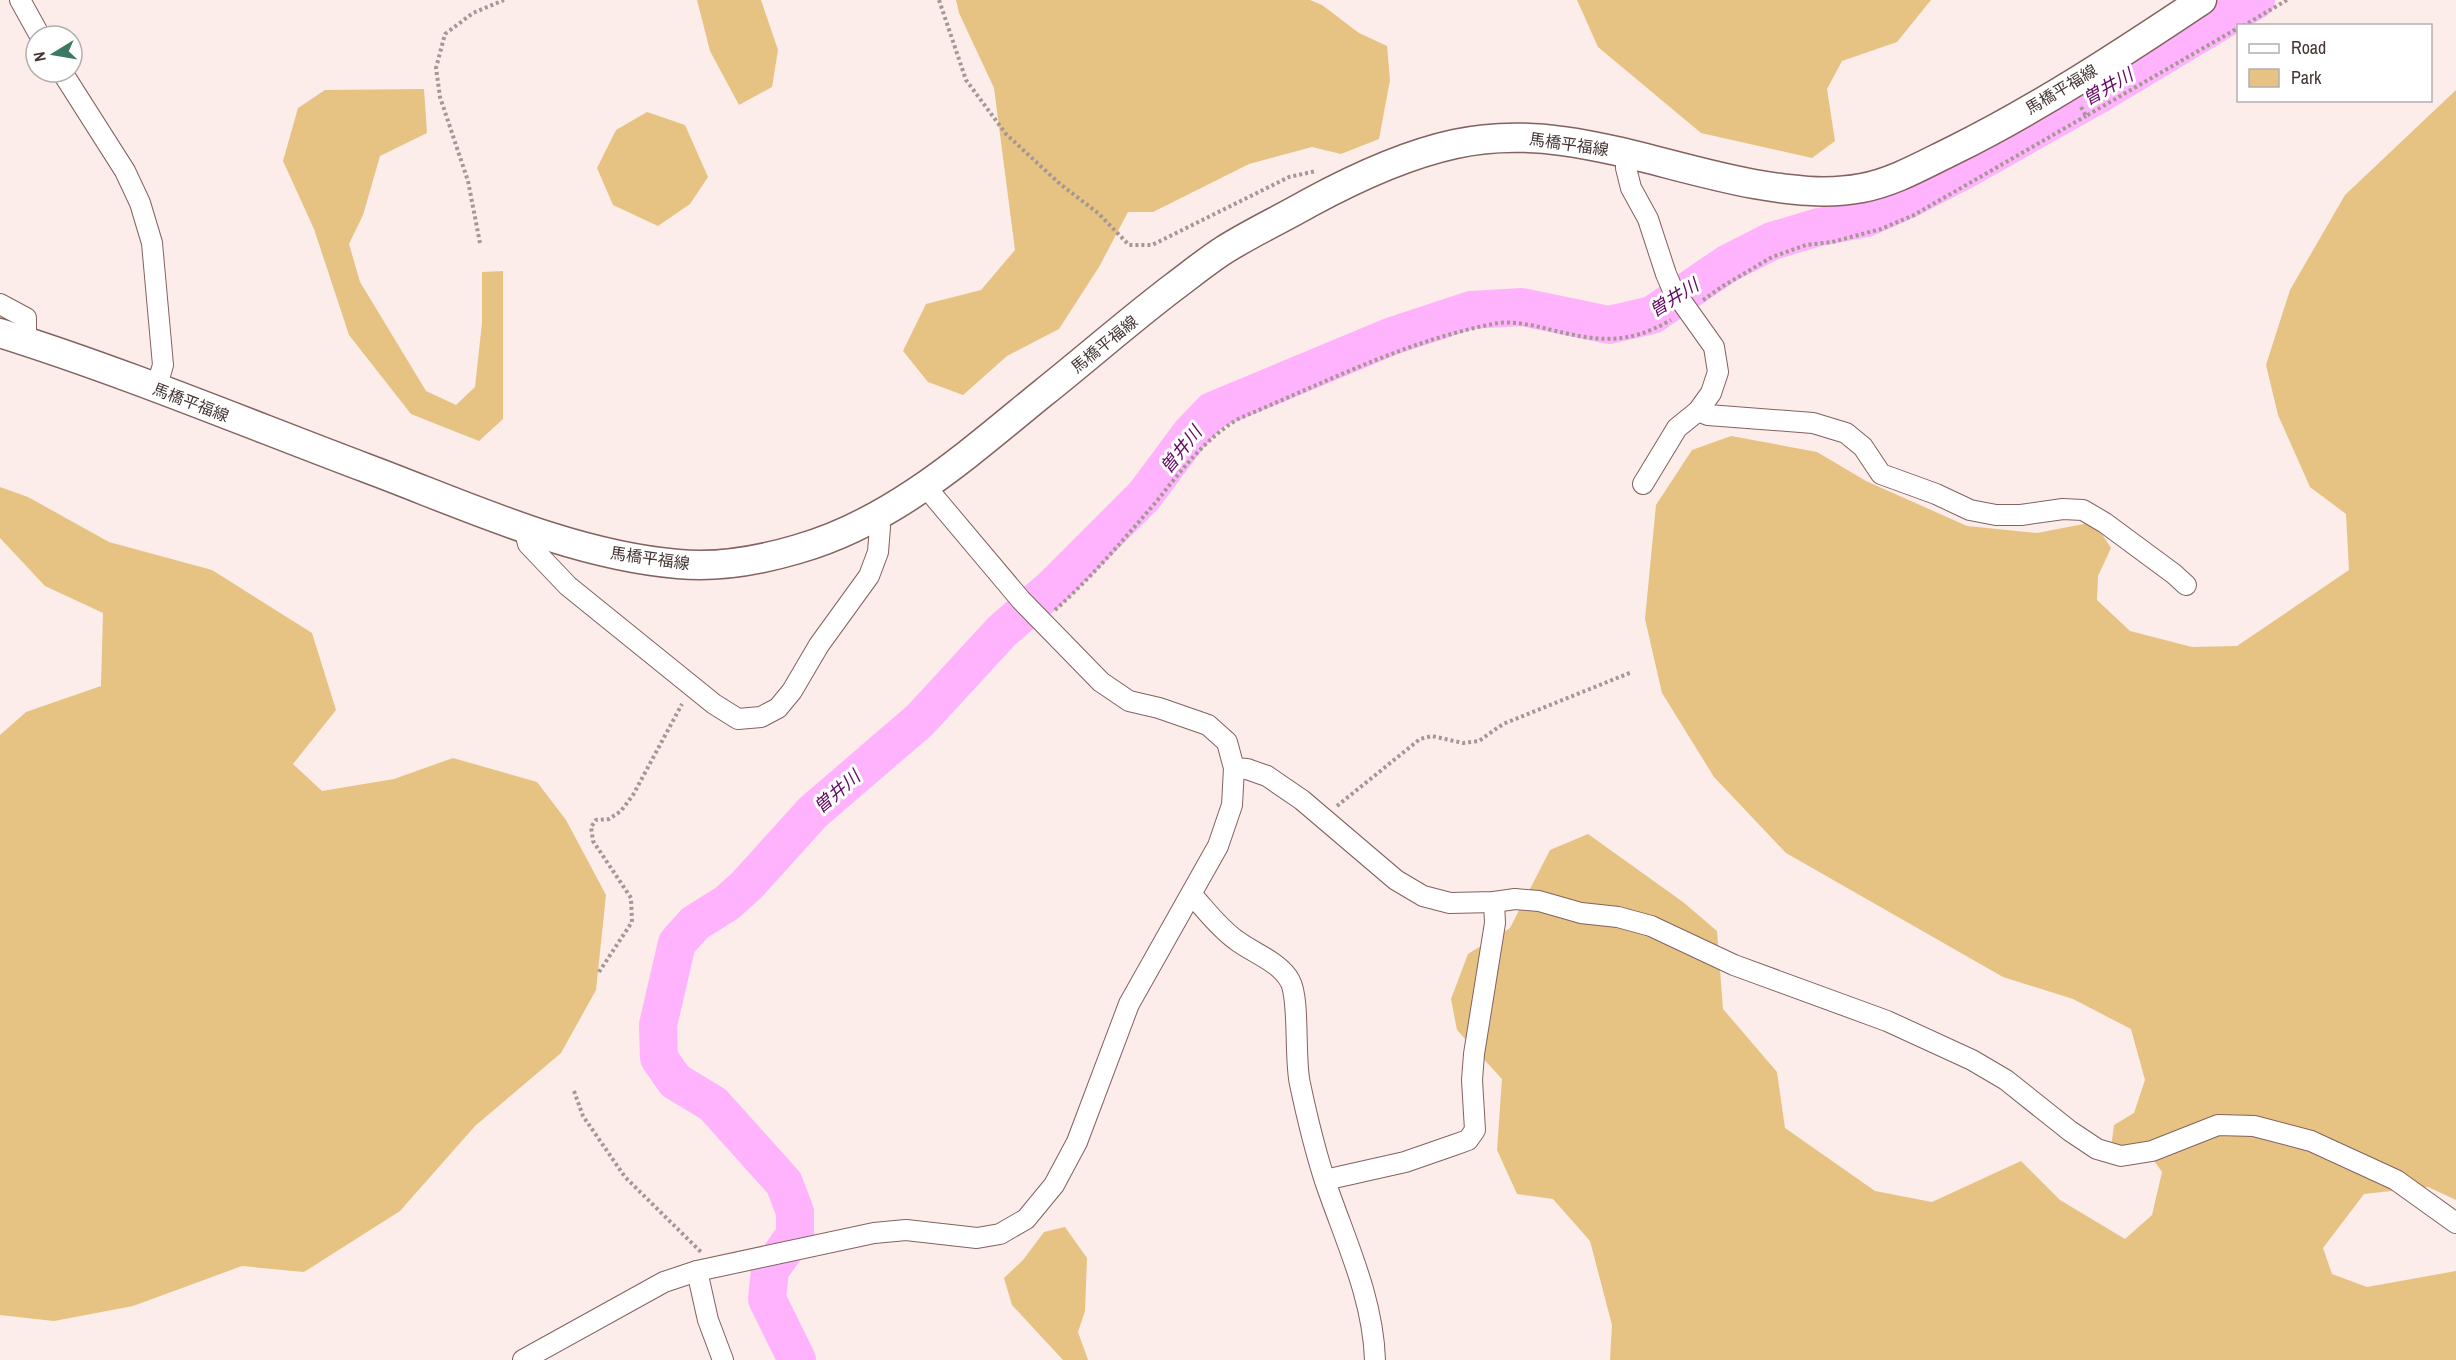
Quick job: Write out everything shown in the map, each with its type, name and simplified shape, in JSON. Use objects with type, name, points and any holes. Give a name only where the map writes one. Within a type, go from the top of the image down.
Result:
[{"type":"main road","name":"馬橋平福線","points":[[13,337],[554,538],[628,558],[681,565],[745,561],[796,550],[839,536],[878,515],[925,486],[1221,251],[1350,181],[1398,161],[1453,144],[1500,136],[1548,138],[1626,152],[1749,183],[1803,191],[1867,188],[1902,176],[1987,134],[2202,0]]},
{"type":"street","points":[[20,0],[33,24]]},
{"type":"street","points":[[70,84],[125,171],[140,203],[152,243],[163,365],[156,389]]},
{"type":"street","points":[[1626,152],[1626,168],[1631,189],[1648,219],[1665,274],[1672,288],[1714,347],[1718,372],[1711,393],[1698,411],[1677,428],[1643,484]]},
{"type":"street","points":[[0,304],[26,318],[13,337]]},
{"type":"street","points":[[1698,411],[1708,415],[1813,423],[1846,433],[1863,447],[1881,474],[1936,494],[1970,510],[1996,515],[2062,509],[2083,510],[2105,523],[2186,585]]},
{"type":"street","points":[[523,1360],[664,1282],[704,1270],[874,1233],[906,1230],[976,1238],[1000,1234],[1026,1219],[1054,1185],[1077,1142],[1129,1004],[1218,846],[1232,805],[1234,768],[1227,742],[1208,725],[1159,708],[1130,701],[1101,682],[1021,600],[925,486]]},
{"type":"street","points":[[524,527],[528,544],[568,586],[714,704],[738,719],[761,717],[778,708],[792,691],[819,645],[869,576],[878,552],[880,528],[878,515]]},
{"type":"street","points":[[1234,768],[1247,769],[1267,776],[1323,818],[1396,880],[1423,896],[1450,903],[1515,899],[1539,901],[1581,913],[1618,917],[1651,926],[1734,965],[1887,1022],[1972,1060],[2006,1080],[2070,1131],[2097,1149],[2121,1156],[2152,1151],[2218,1125],[2254,1126],[2311,1140],[2396,1180],[2456,1223]]},
{"type":"street","points":[[1192,894],[1216,923],[1235,940],[1282,970],[1290,980],[1295,993],[1299,1083],[1325,1180],[1367,1300],[1374,1336],[1375,1360]]},
{"type":"street","points":[[1325,1180],[1405,1162],[1444,1149],[1468,1140],[1475,1130],[1472,1080],[1494,933],[1494,902]]},
{"type":"street","points":[[704,1270],[708,1320],[723,1360]]},
{"type":"path","points":[[480,243],[468,181],[441,97],[436,68],[445,34],[473,13],[504,0]]},
{"type":"path","points":[[939,0],[966,80],[1006,134],[1060,184],[1098,213],[1129,245],[1152,245],[1289,177],[1313,171],[1334,172],[1350,181]]},
{"type":"path","points":[[2246,24],[2287,0]]},
{"type":"path","points":[[1039,620],[1117,547],[1202,447],[1221,429],[1240,418],[1398,352],[1456,333],[1497,323],[1529,324],[1576,336],[1617,340],[1638,336],[1772,257],[1806,245],[1832,242],[1881,229],[1914,215],[2085,114],[2237,29]]},
{"type":"path","points":[[1323,818],[1420,739],[1432,736],[1463,743],[1479,741],[1503,724],[1632,672]]},
{"type":"path","points":[[599,972],[632,922],[631,898],[593,842],[591,827],[596,820],[609,819],[621,811],[633,795],[692,686]]},
{"type":"path","points":[[574,1091],[583,1116],[625,1177],[700,1250],[704,1270]]},
{"type":"green space","points":[[697,0],[761,0],[778,50],[772,87],[739,105],[710,51]]},
{"type":"green space","points":[[956,0],[1310,0],[1322,5],[1359,33],[1387,46],[1390,80],[1379,139],[1341,154],[1312,147],[1249,164],[1153,212],[1128,212],[1099,267],[1059,329],[1007,356],[963,395],[928,382],[903,351],[926,304],[981,290],[1015,250],[994,88],[959,13]]},
{"type":"green space","points":[[1577,0],[1931,0],[1897,42],[1842,61],[1827,89],[1835,141],[1812,158],[1701,133],[1598,47]]},
{"type":"green space","points":[[424,89],[427,133],[380,156],[363,215],[349,244],[360,282],[426,391],[456,405],[475,387],[482,323],[482,272],[503,271],[503,419],[479,441],[411,414],[349,335],[314,229],[283,161],[298,108],[325,90]]},
{"type":"green space","points":[[2456,90],[2456,1200],[2428,1187],[2364,1194],[2323,1248],[2332,1274],[2367,1287],[2456,1271],[2456,1360],[1610,1360],[1612,1325],[1590,1241],[1553,1199],[1517,1194],[1497,1150],[1502,1079],[1457,1030],[1451,999],[1468,954],[1510,928],[1550,850],[1588,834],[1683,902],[1717,931],[1723,1009],[1777,1072],[1785,1128],[1875,1191],[1932,1202],[2021,1161],[2060,1200],[2125,1239],[2152,1215],[2162,1172],[2143,1145],[2111,1148],[2114,1125],[2134,1113],[2145,1080],[2131,1029],[2073,999],[2003,977],[1786,853],[1714,777],[1662,693],[1645,619],[1656,505],[1692,450],[1731,436],[1817,452],[1866,481],[1967,526],[2037,533],[2094,522],[2111,548],[2098,576],[2097,600],[2130,631],[2192,647],[2237,646],[2349,570],[2346,514],[2310,487],[2278,415],[2266,365],[2290,290],[2345,195]]},
{"type":"green space","points":[[647,112],[685,125],[708,177],[690,204],[658,226],[613,205],[597,168],[616,130]]},
{"type":"green space","points":[[0,487],[28,497],[109,542],[212,570],[312,633],[336,710],[293,764],[322,791],[394,779],[453,758],[537,782],[566,820],[606,895],[596,990],[561,1053],[475,1126],[400,1211],[304,1272],[242,1266],[133,1306],[54,1321],[0,1315],[0,735],[26,712],[101,686],[103,613],[45,586],[0,538]]},
{"type":"green space","points":[[1065,1227],[1087,1258],[1085,1311],[1078,1332],[1088,1360],[1063,1360],[1012,1305],[1004,1278],[1023,1260],[1044,1232]]},
{"type":"waterway","name":"曽井川","points":[[797,1360],[767,1299],[770,1270],[795,1235],[795,1212],[784,1183],[713,1104],[675,1081],[659,1058],[658,1025],[677,943],[695,923],[727,903],[747,885],[813,812],[920,720],[1002,631],[1054,586],[1144,496],[1191,433],[1212,411],[1392,336],[1471,310],[1522,307],[1609,325],[1652,315],[1727,264],[1772,241],[1819,227],[1866,218],[1963,171],[2101,93],[2256,0]]}]
